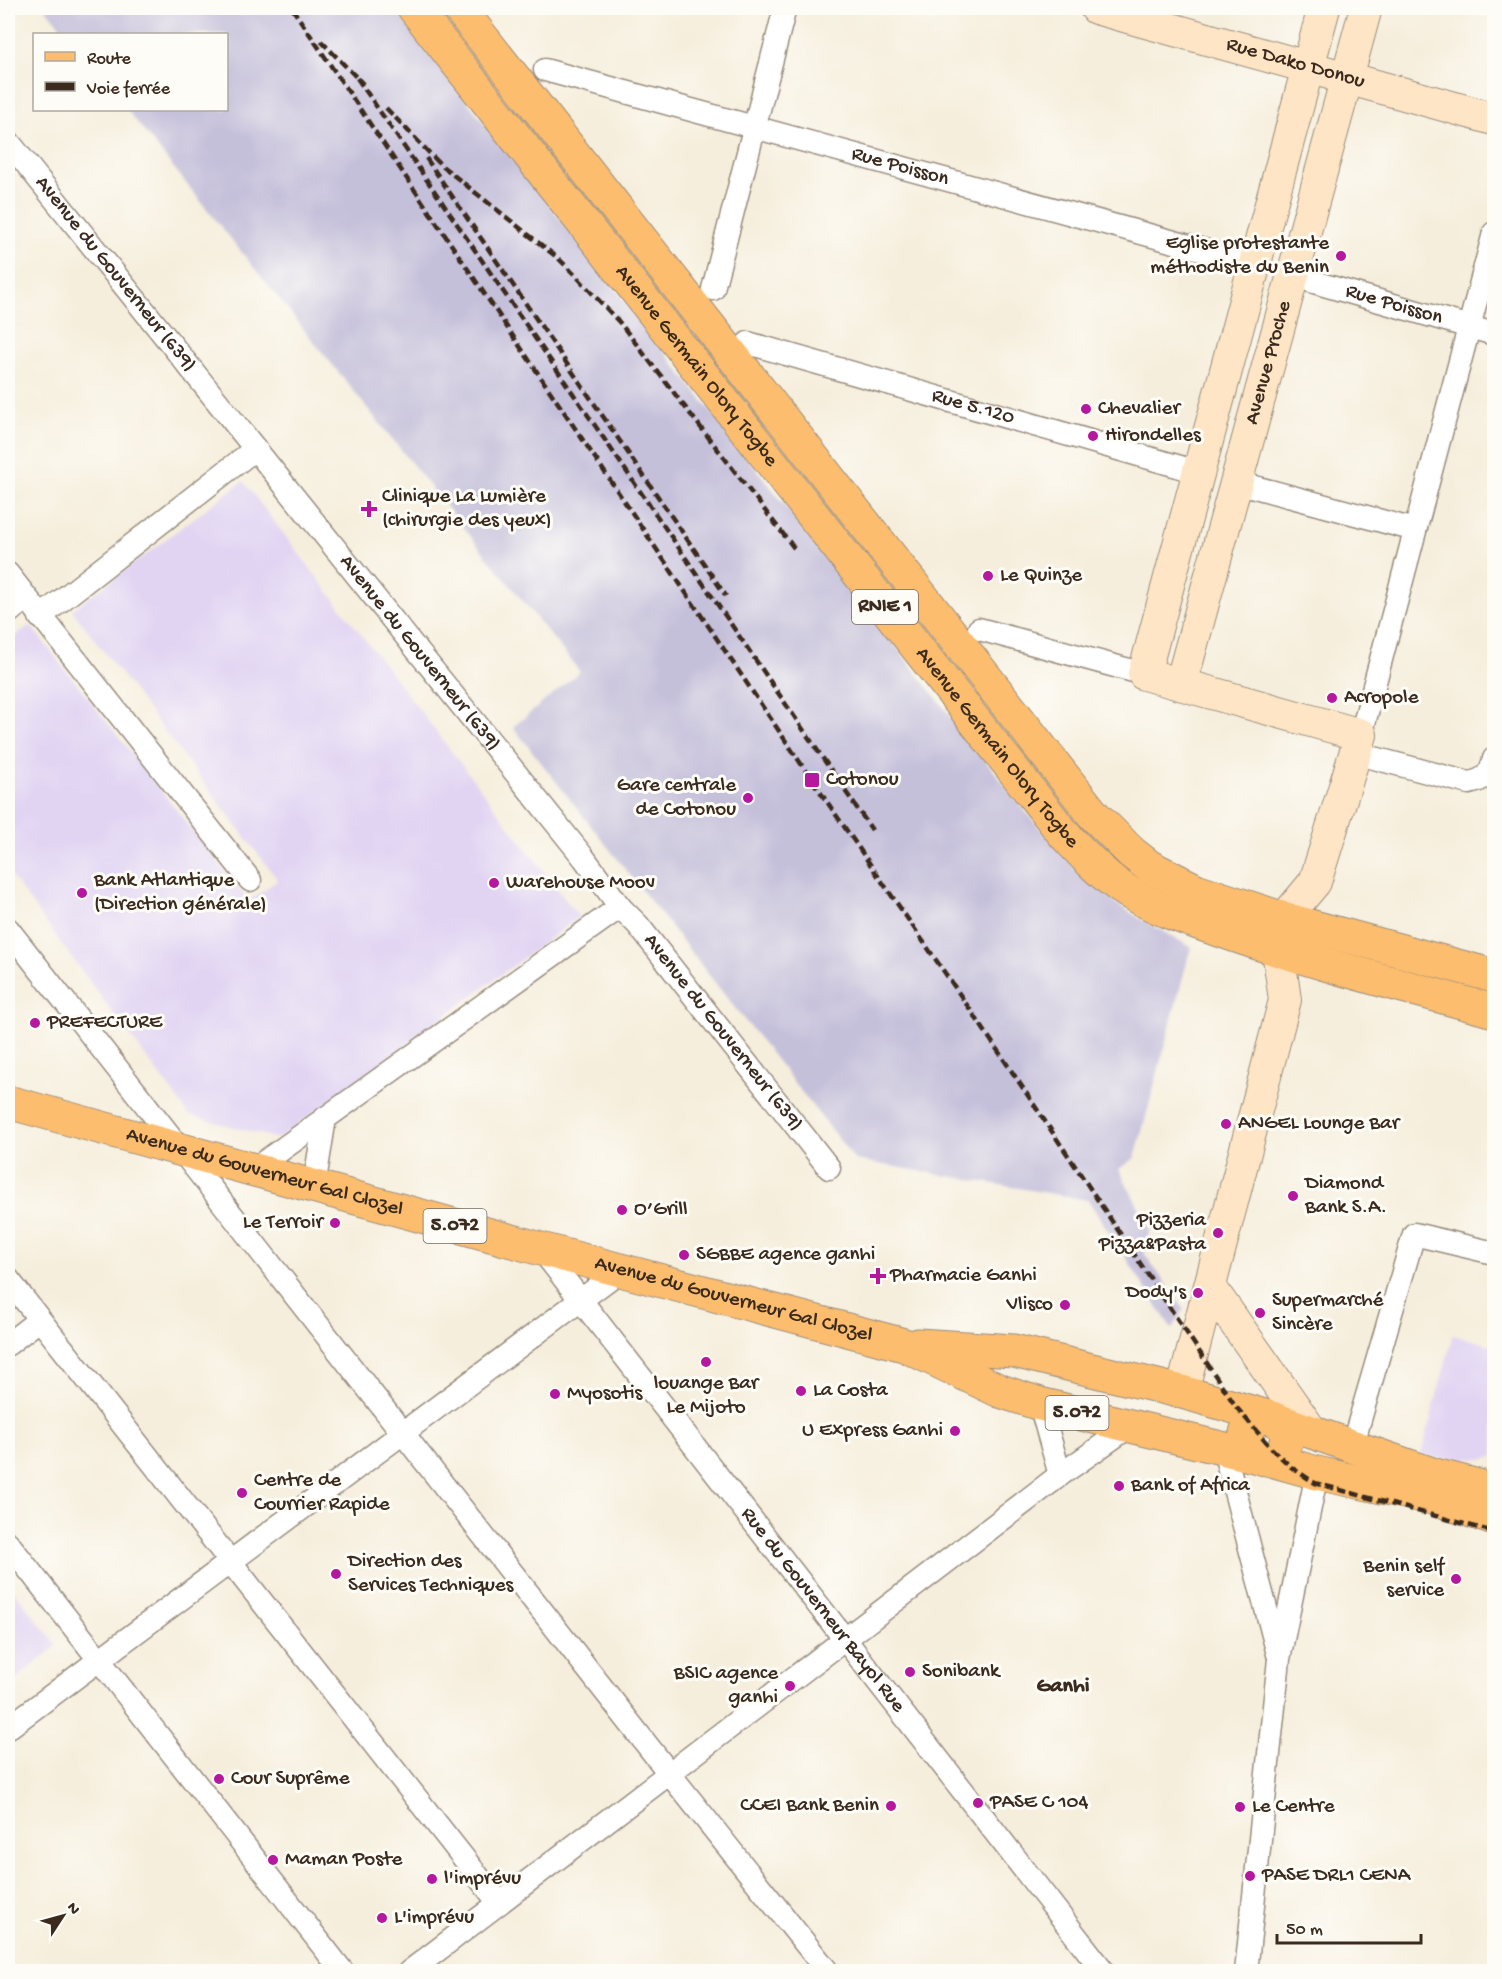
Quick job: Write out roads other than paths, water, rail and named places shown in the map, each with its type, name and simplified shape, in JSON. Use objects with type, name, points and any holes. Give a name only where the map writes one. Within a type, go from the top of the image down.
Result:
[{"type":"main road","name":"Avenue Germain Olory Togbe","points":[[414,8],[1063,833],[1099,870],[1137,896],[1181,917],[1281,935],[1324,946],[1494,976]]},
{"type":"main road","name":"Avenue Germain Olory Togbe","points":[[459,8],[1093,814],[1132,853],[1150,867],[1281,935]]},
{"type":"main road","name":"Avenue Germain Olory Togbe","points":[[1324,946],[1494,1011]]},
{"type":"main road","name":"Avenue du Gouverneur Gal Clozel","points":[[8,1102],[541,1249],[904,1345],[1000,1391],[1040,1404],[1224,1450],[1261,1457],[1317,1473],[1437,1499],[1494,1492]]},
{"type":"main road","name":"Avenue du Gouverneur Gal Clozel","points":[[904,1345],[1014,1351],[1182,1392],[1271,1418],[1435,1475],[1494,1492]]},
{"type":"main road","points":[[1261,1457],[1278,1455],[1287,1443],[1286,1431],[1281,1423],[1271,1418]]},
{"type":"street","points":[[712,289],[785,8]]},
{"type":"street","name":"Rue Dako Donou","points":[[1096,8],[1494,118]]},
{"type":"street","name":"Avenue Proche","points":[[1144,674],[1324,8]]},
{"type":"street","name":"Avenue Proche","points":[[1181,684],[1366,8]]},
{"type":"street","name":"Rue Poisson","points":[[545,70],[1255,264]]},
{"type":"street","name":"Avenue du Gouverneur (639)","points":[[8,141],[584,858],[620,907],[638,925],[828,1168]]},
{"type":"street","points":[[1182,1392],[1285,1000],[1281,935],[1315,882],[1358,744],[1494,233]]},
{"type":"street","name":"Rue Poisson","points":[[1293,276],[1494,334]]},
{"type":"street","name":"Rue 5.120","points":[[748,343],[1198,472]]},
{"type":"street","points":[[40,617],[255,449]]},
{"type":"street","points":[[1236,482],[1416,530]]},
{"type":"street","points":[[8,574],[250,880]]},
{"type":"street","points":[[8,613],[26,598]]},
{"type":"street","points":[[979,629],[1181,684],[1469,783],[1483,780],[1492,769],[1494,759]]},
{"type":"street","points":[[1285,1000],[1324,946],[1315,882]]},
{"type":"street","points":[[253,1170],[620,907]]},
{"type":"street","points":[[8,929],[178,1150],[828,1971]]},
{"type":"street","points":[[314,1187],[324,1118]]},
{"type":"street","points":[[1352,1447],[1414,1234],[1494,1253]]},
{"type":"street","name":"Rue du Gouverneur Bayol Rue","points":[[541,1249],[1104,1971]]},
{"type":"street","points":[[8,1728],[621,1270]]},
{"type":"street","points":[[8,1280],[499,1903]]},
{"type":"street","points":[[1210,1287],[1312,1432]]},
{"type":"street","points":[[8,1344],[39,1320]]},
{"type":"street","points":[[1040,1404],[1060,1475]]},
{"type":"street","points":[[409,1971],[1060,1475],[1130,1426]]},
{"type":"street","points":[[1224,1450],[1279,1659]]},
{"type":"street","points":[[1246,1971],[1279,1659],[1317,1473]]},
{"type":"street","points":[[8,1543],[343,1971]]},
{"type":"railway","points":[[292,8],[812,780],[976,1018],[1237,1408],[1270,1447],[1291,1467],[1315,1483],[1494,1532]]},
{"type":"railway","points":[[321,41],[363,84]]},
{"type":"railway","points":[[357,78],[872,830]]},
{"type":"railway","points":[[386,108],[442,166],[559,259],[620,323],[794,548]]},
{"type":"railway","points":[[426,158],[726,596]]},
{"type":"place","name":"Eglise protestante méthodiste du Benin","points":[[1341,256]]},
{"type":"place","name":"Chevalier","points":[[1086,409]]},
{"type":"place","name":"Hirondelles","points":[[1093,436]]},
{"type":"place","name":"Clinique La Lumière (chirurgie des yeux)","points":[[369,509]]},
{"type":"place","name":"Le Quinze","points":[[988,576]]},
{"type":"place","name":"Acropole","points":[[1332,698]]},
{"type":"place","name":"Cotonou","points":[[812,780]]},
{"type":"place","name":"Gare centrale de Cotonou","points":[[748,798]]},
{"type":"place","name":"Warehouse Moov","points":[[494,883]]},
{"type":"place","name":"Bank Atlantique (Direction générale)","points":[[82,893]]},
{"type":"place","name":"PREFECTURE","points":[[35,1023]]},
{"type":"place","name":"ANGEL Lounge Bar","points":[[1226,1124]]},
{"type":"place","name":"Diamond Bank S.A.","points":[[1293,1196]]},
{"type":"place","name":"O’Grill","points":[[622,1210]]},
{"type":"place","name":"Le Terroir","points":[[335,1223]]},
{"type":"place","name":"Pizzeria Pizza&Pasta","points":[[1218,1233]]},
{"type":"place","name":"SGBBE agence ganhi","points":[[684,1255]]},
{"type":"place","name":"Pharmacie Ganhi","points":[[878,1276]]},
{"type":"place","name":"Dody's","points":[[1198,1293]]},
{"type":"place","name":"Vlisco","points":[[1065,1305]]},
{"type":"place","name":"Supermarché Sincère","points":[[1260,1313]]},
{"type":"place","name":"louange Bar Le Mijoto","points":[[706,1362]]},
{"type":"place","name":"La Costa","points":[[801,1391]]},
{"type":"place","name":"Myosotis","points":[[555,1394]]},
{"type":"place","name":"U Express Ganhi","points":[[955,1431]]},
{"type":"place","name":"Bank of Africa","points":[[1119,1486]]},
{"type":"place","name":"Centre de Courrier Rapide","points":[[242,1493]]},
{"type":"place","name":"Direction des Services Techniques","points":[[336,1574]]},
{"type":"place","name":"Benin self service","points":[[1456,1579]]},
{"type":"place","name":"Sonibank","points":[[910,1672]]},
{"type":"place","name":"BSIC agence ganhi","points":[[790,1686]]},
{"type":"place","name":"Cour Suprême","points":[[219,1779]]},
{"type":"place","name":"PASE C 104","points":[[978,1803]]},
{"type":"place","name":"CCEI Bank Benin","points":[[891,1806]]},
{"type":"place","name":"Le Centre","points":[[1240,1807]]},
{"type":"place","name":"Maman Poste","points":[[273,1860]]},
{"type":"place","name":"PASE DRL1 CENA","points":[[1250,1876]]},
{"type":"place","name":"l'imprévu","points":[[432,1879]]},
{"type":"place","name":"L'imprévu","points":[[382,1918]]},
{"type":"district","name":"Ganhi","points":[[1063,1687]]}]
